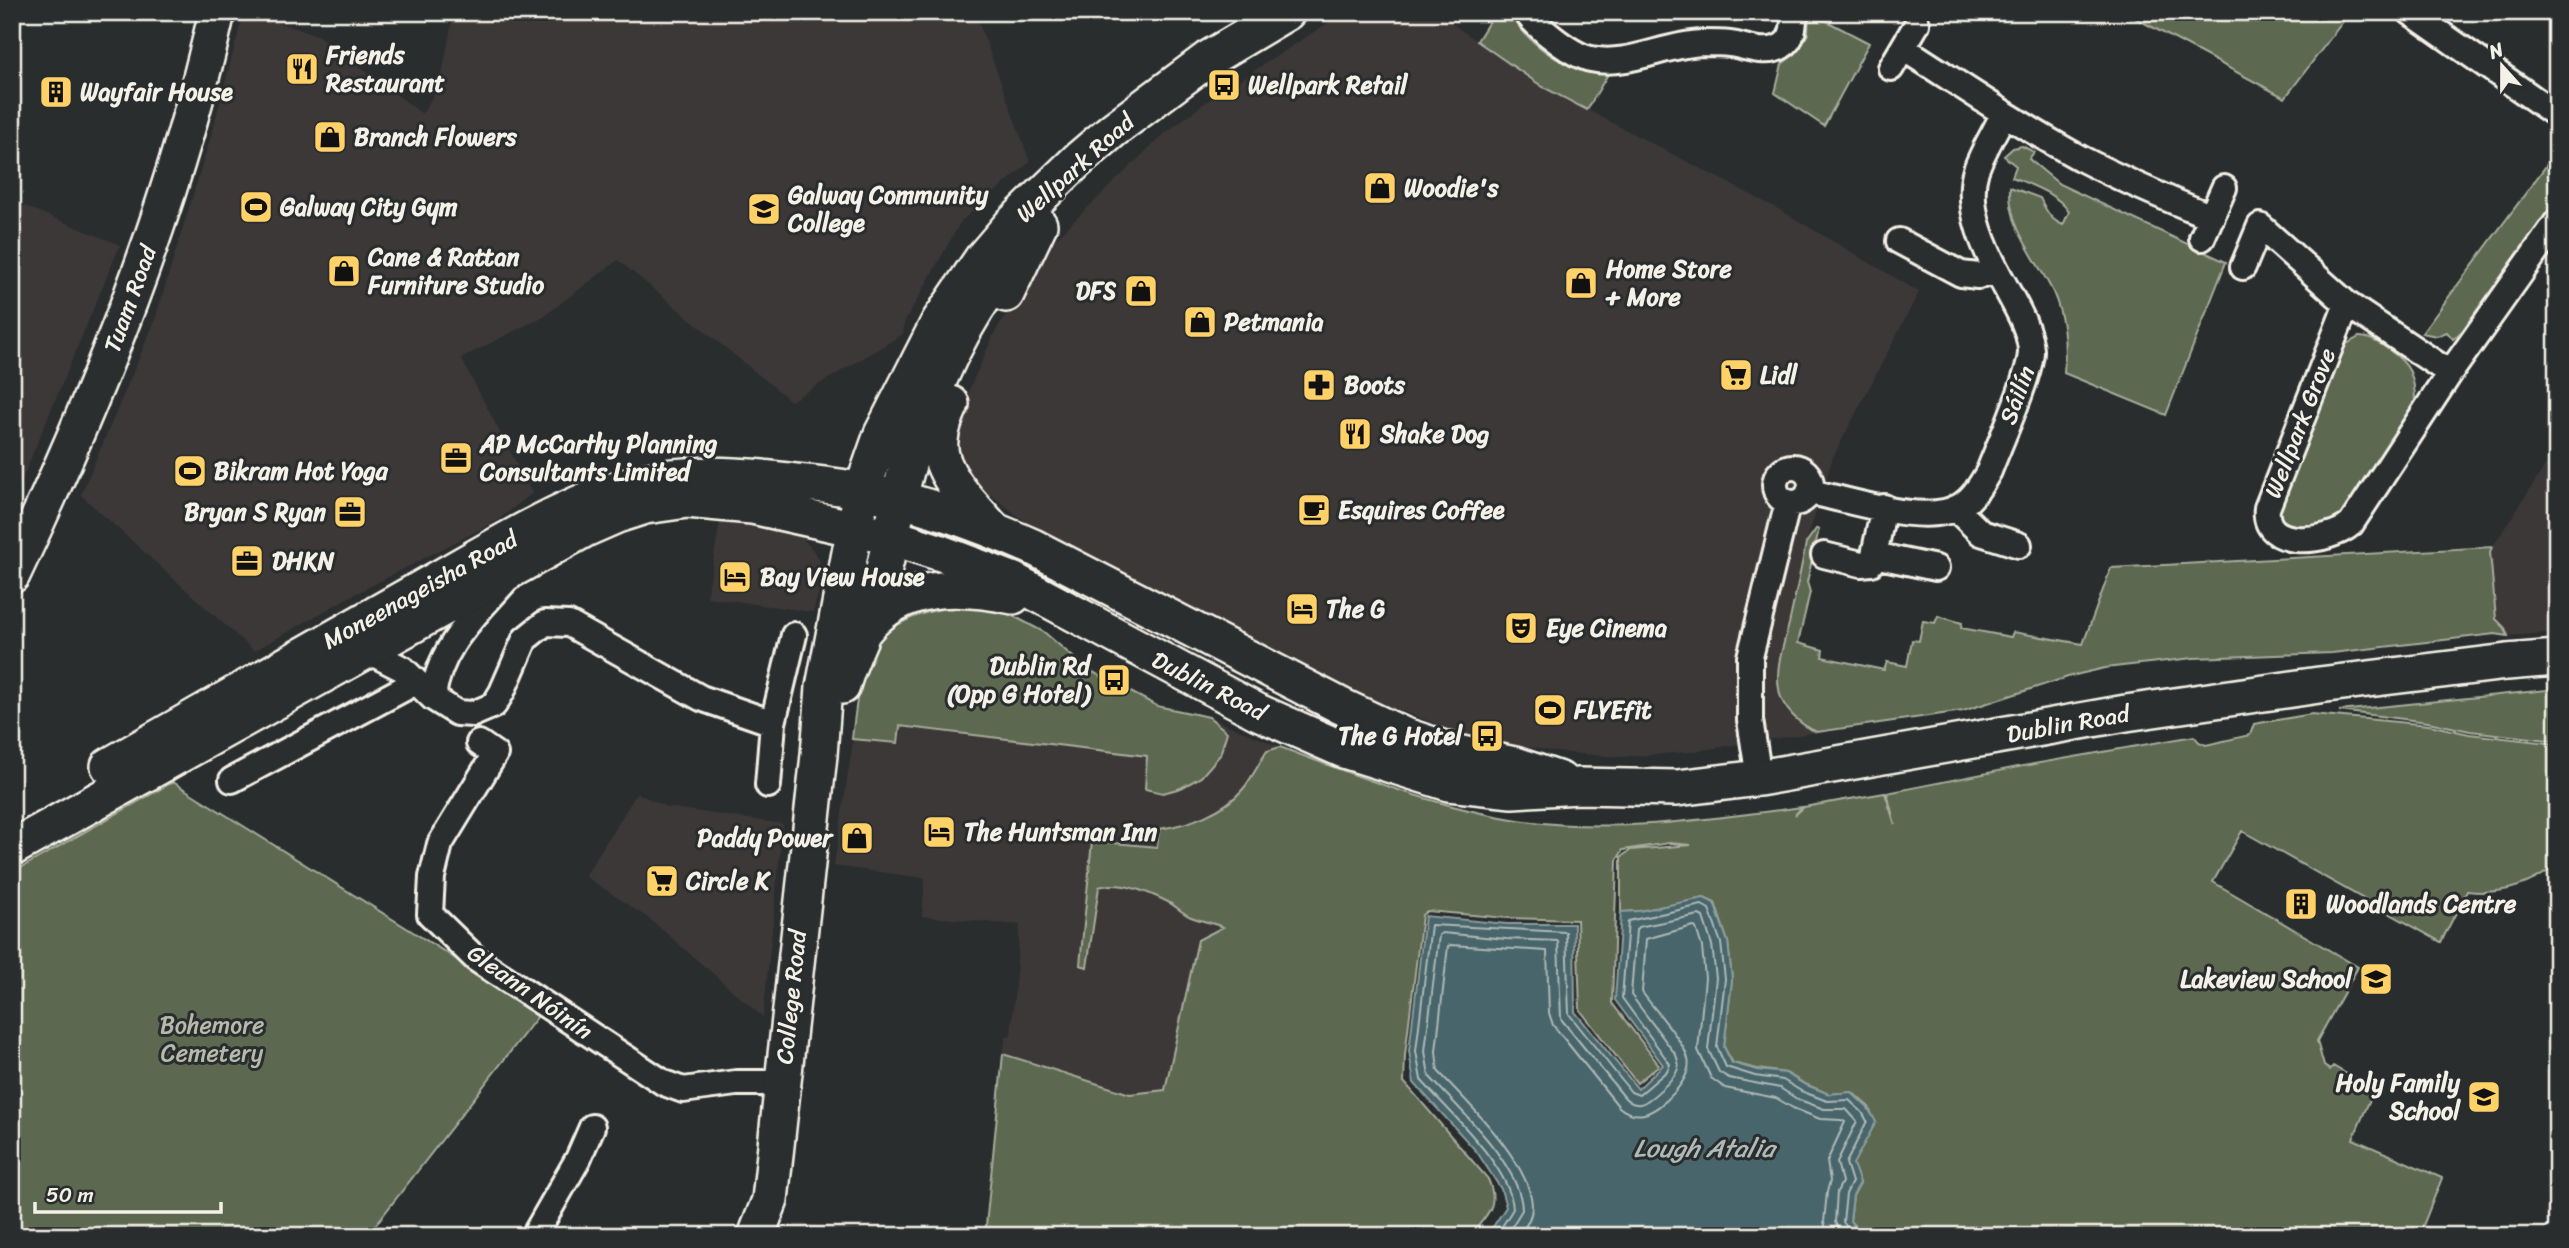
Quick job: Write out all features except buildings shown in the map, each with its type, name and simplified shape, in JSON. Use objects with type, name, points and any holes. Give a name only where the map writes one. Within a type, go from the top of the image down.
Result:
[{"type":"main road","name":"Tuam Road","points":[[12,575],[83,422],[138,279],[199,89],[218,12]]},
{"type":"main road","name":"Wellpark Road","points":[[892,537],[907,470],[926,415],[967,326],[996,279],[1039,225],[1074,191],[1289,12]]},
{"type":"main road","name":"Wellpark Road","points":[[853,529],[862,491],[882,434],[927,343],[982,259],[1012,224],[1113,130],[1209,59],[1289,12]]},
{"type":"main road","points":[[994,530],[954,481],[944,463],[939,442],[944,422],[974,350],[1007,292],[1039,225]]},
{"type":"main road","name":"Moneenageisha Road","points":[[12,822],[450,572],[594,498],[645,482],[699,476],[769,478],[862,491]]},
{"type":"main road","name":"Dublin Road","points":[[862,491],[899,499],[994,530],[1033,547],[1340,706],[1405,736],[1454,752],[1515,765],[1579,786]]},
{"type":"main road","name":"Moneenageisha Road","points":[[12,848],[520,564],[617,515],[667,502],[720,502],[752,506],[853,529]]},
{"type":"main road","name":"Dublin Road","points":[[853,529],[892,537],[941,552],[1012,580],[1258,712],[1344,750],[1449,783],[1512,790],[1579,786],[1677,788],[1759,778],[2126,713],[2507,662],[2557,659]]},
{"type":"main road","name":"College Road","points":[[756,1236],[770,1200],[819,755],[824,687],[853,529]]},
{"type":"main road","name":"College Road","points":[[819,755],[859,635],[874,603],[892,537]]},
{"type":"main road","points":[[859,635],[876,615],[890,605],[923,593],[948,589],[976,590],[1061,606]]},
{"type":"main road","points":[[770,1200],[772,1236]]},
{"type":"street","points":[[1526,12],[1551,36],[1571,50],[1585,58],[1602,61],[1699,43],[1772,50],[1780,48],[1789,40],[1794,25],[1794,12]]},
{"type":"street","points":[[2410,12],[2557,115]]},
{"type":"street","points":[[1917,24],[1897,58],[2004,113],[2207,227],[2224,188]]},
{"type":"street","name":"Sáilín","points":[[1955,508],[1972,497],[1989,471],[2031,354],[2023,320],[1997,272],[1975,213],[1973,184],[2004,113]]},
{"type":"street","name":"Wellpark Grove","points":[[2347,304],[2267,508],[2266,519],[2276,533],[2287,538],[2319,539],[2339,532],[2351,524],[2450,373],[2557,222]]},
{"type":"street","points":[[2243,267],[2260,226],[2347,304],[2450,373]]},
{"type":"street","points":[[1899,241],[1961,274],[1978,276],[1997,272]]},
{"type":"street","points":[[1759,778],[1750,720],[1749,666],[1754,638],[1798,497],[1937,514],[1955,508],[1981,533],[2019,545]]},
{"type":"street","points":[[1824,555],[1861,564],[1871,563],[1884,508]]},
{"type":"street","points":[[1874,555],[1936,568]]},
{"type":"street","points":[[232,780],[424,690],[435,678],[446,653],[520,564]]},
{"type":"street","points":[[366,650],[393,663],[424,690],[457,713],[473,713],[494,705],[525,639],[545,623],[569,624],[702,698],[773,723]]},
{"type":"street","points":[[768,785],[773,723],[794,635]]},
{"type":"street","name":"Gleann Nóinín","points":[[479,743],[495,754],[440,844],[432,877],[430,914],[476,959],[664,1083],[683,1090],[736,1083],[782,1083]]},
{"type":"street","points":[[534,1236],[578,1159],[592,1127]]},
{"type":"shaded area","points":[[244,12],[317,35],[422,114],[440,85],[454,12],[975,12],[1030,162],[961,221],[904,323],[903,334],[791,401],[618,260],[544,316],[461,358],[532,493],[498,520],[349,597],[254,651],[81,495],[154,323],[211,136]]},
{"type":"shaded area","points":[[1345,12],[1435,12],[1543,87],[1778,209],[1919,292],[1833,457],[1806,543],[1779,667],[1779,689],[1817,732],[1689,752],[1621,757],[1557,752],[1489,740],[1449,729],[1361,695],[1026,522],[987,492],[966,470],[959,441],[961,414],[972,383],[994,334],[1045,249],[1163,135],[1206,102]]},
{"type":"shaded area","points":[[12,201],[120,245],[12,503]]},
{"type":"shaded area","points":[[2557,448],[2557,632],[2508,636],[2505,628],[2496,619],[2490,551]]},
{"type":"shaded area","points":[[720,522],[768,523],[800,535],[819,558],[822,579],[813,612],[707,597]]},
{"type":"shaded area","points":[[932,610],[1019,619],[1044,632],[1087,669],[1157,706],[1209,717],[1280,747],[1273,748],[1224,926],[1198,940],[1165,1090],[1130,1094],[1003,1054],[1006,1036],[1011,1036],[1020,925],[922,916],[925,878],[834,866],[862,682],[899,623]]},
{"type":"shaded area","points":[[637,793],[666,807],[783,824],[763,1017],[651,920],[585,876]]},
{"type":"shaded area","points":[[794,1224],[803,1224],[915,1236],[792,1236]]},
{"type":"green space","points":[[1495,12],[1510,12],[1527,36],[1565,63],[1579,69],[1608,74],[1587,110],[1543,87],[1477,41]]},
{"type":"green space","points":[[1809,12],[1869,43],[1824,126],[1775,93],[1782,64],[1797,52],[1808,34]]},
{"type":"green space","points":[[2124,12],[2350,12],[2285,98]]},
{"type":"green space","points":[[2022,146],[2034,152],[2029,159],[2059,184],[2226,262],[2166,415],[2064,373],[2065,342],[2060,312],[2053,292],[2018,229],[2013,216],[2010,187],[2040,198],[2046,210],[2063,225],[2069,212],[2051,195],[2012,177],[2016,166],[2004,156],[2013,148]]},
{"type":"green space","points":[[2557,151],[2557,199],[2462,331],[2453,339],[2447,332],[2437,336],[2422,333]]},
{"type":"green space","points":[[2359,337],[2380,344],[2402,360],[2411,375],[2415,401],[2345,514],[2327,524],[2305,529],[2295,528],[2287,524],[2281,516],[2279,504],[2340,348]]},
{"type":"green space","points":[[1816,529],[1819,529],[1807,582],[1810,592],[1798,643],[1823,650],[1822,657],[1884,670],[1887,662],[1907,666],[1912,640],[1919,641],[1923,621],[1935,623],[1938,616],[1962,623],[1961,628],[2011,637],[2013,632],[2083,644],[2111,568],[2492,547],[2490,552],[2496,619],[2505,628],[2508,636],[2495,634],[2332,653],[2193,658],[2105,668],[2071,676],[1963,711],[1817,732],[1804,725],[1787,709],[1778,681],[1806,543]]},
{"type":"green space","points":[[950,607],[1001,611],[1044,632],[1087,669],[1157,706],[1209,717],[1227,732],[1220,755],[1201,777],[1181,788],[1163,793],[1145,789],[1147,756],[900,726],[898,743],[852,739],[859,688],[872,650],[884,635],[900,623]]},
{"type":"green space","points":[[2557,689],[2557,741],[2339,711]]},
{"type":"green space","points":[[2312,714],[2429,725],[2469,734],[2557,744],[2557,864],[2515,888],[2492,892],[2467,891],[2441,942],[2242,831],[2213,882],[2358,967],[2317,1041],[2324,1066],[2330,1070],[2333,1066],[2374,1090],[2353,1139],[2442,1178],[2422,1228],[2438,1236],[1864,1236],[1850,1221],[1853,1196],[1860,1183],[1852,1164],[1875,1123],[1869,1107],[1852,1092],[1829,1094],[1786,1073],[1733,1063],[1724,1047],[1732,980],[1728,942],[1715,903],[1704,898],[1640,911],[1621,912],[1621,857],[1631,850],[1691,845],[1669,843],[1623,850],[1617,860],[1612,1003],[1659,1065],[1637,1083],[1580,1010],[1577,920],[1507,918],[1427,911],[1422,915],[1404,1082],[1488,1179],[1492,1204],[1470,1236],[985,1236],[1003,1054],[1130,1094],[1165,1090],[1198,940],[1223,927],[1191,917],[1168,902],[1143,891],[1116,885],[1099,887],[1087,967],[1080,965],[1092,841],[1157,847],[1159,829],[1205,816],[1235,797],[1246,785],[1267,751],[1280,747],[1432,800],[1525,821],[1594,826],[1629,825],[1698,820],[1802,807],[1795,815],[1804,807],[1885,793],[1895,825],[1887,793],[2194,736],[2206,745],[2250,735],[2254,724]]},
{"type":"green space","name":"Bohemore Cemetery","points":[[173,782],[541,1012],[367,1236],[12,1236],[12,873]]},
{"type":"water","name":"Lough Atalia","points":[[1704,898],[1714,903],[1728,942],[1732,980],[1724,1047],[1732,1063],[1757,1070],[1785,1073],[1829,1094],[1851,1092],[1868,1108],[1876,1122],[1853,1164],[1860,1183],[1853,1195],[1850,1221],[1863,1236],[1487,1236],[1506,1207],[1501,1189],[1477,1152],[1414,1083],[1409,1051],[1425,916],[1507,924],[1574,924],[1575,1012],[1638,1089],[1663,1065],[1615,1000],[1621,912]]},
{"type":"place","name":"Friends Restaurant","points":[[302,69]]},
{"type":"place","name":"Wellpark Retail","points":[[1224,85]]},
{"type":"place","name":"Wayfair House","points":[[56,92]]},
{"type":"place","name":"Branch Flowers","points":[[330,137]]},
{"type":"place","name":"Woodie's","points":[[1380,188]]},
{"type":"place","name":"Galway City Gym","points":[[256,207]]},
{"type":"place","name":"Galway Community College","points":[[764,209]]},
{"type":"place","name":"Cane & Rattan Furniture Studio","points":[[344,271]]},
{"type":"place","name":"Home Store + More","points":[[1581,283]]},
{"type":"place","name":"DFS","points":[[1141,291]]},
{"type":"place","name":"Petmania","points":[[1200,322]]},
{"type":"place","name":"Lidl","points":[[1736,375]]},
{"type":"place","name":"Boots","points":[[1319,385]]},
{"type":"place","name":"Shake Dog","points":[[1355,434]]},
{"type":"place","name":"AP McCarthy Planning Consultants Limited","points":[[456,458]]},
{"type":"place","name":"Bikram Hot Yoga","points":[[190,471]]},
{"type":"place","name":"Esquires Coffee","points":[[1314,510]]},
{"type":"place","name":"Bryan S Ryan","points":[[350,512]]},
{"type":"place","name":"DHKN","points":[[247,561]]},
{"type":"place","name":"Bay View House","points":[[735,577]]},
{"type":"place","name":"The G","points":[[1302,609]]},
{"type":"place","name":"Eye Cinema","points":[[1521,628]]},
{"type":"place","name":"Dublin Rd (Opp G Hotel)","points":[[1114,680]]},
{"type":"place","name":"FLYEfit","points":[[1550,710]]},
{"type":"place","name":"The G Hotel","points":[[1487,736]]},
{"type":"place","name":"The Huntsman Inn","points":[[939,832]]},
{"type":"place","name":"Paddy Power","points":[[857,838]]},
{"type":"place","name":"Circle K","points":[[662,881]]},
{"type":"place","name":"Woodlands Centre","points":[[2301,904]]},
{"type":"place","name":"Lakeview School","points":[[2376,979]]},
{"type":"place","name":"Holy Family School","points":[[2484,1097]]}]
